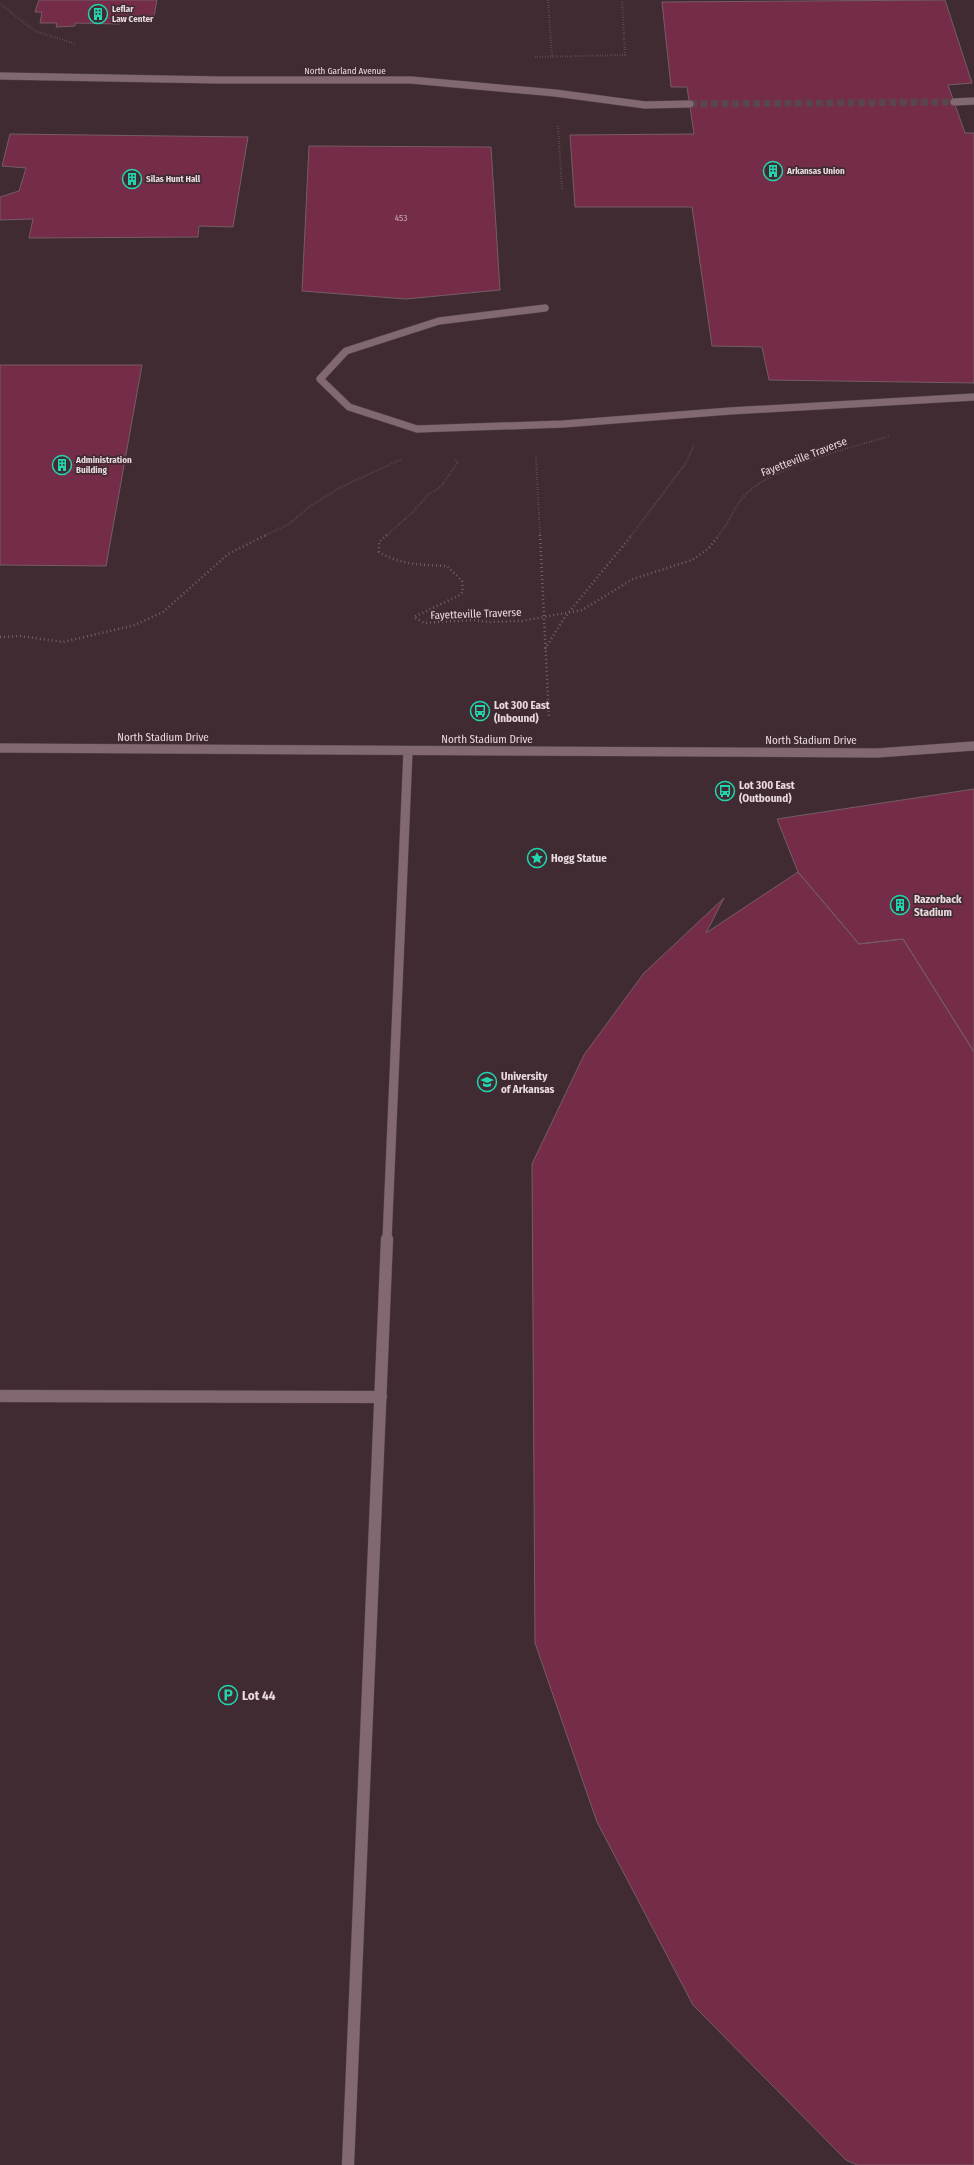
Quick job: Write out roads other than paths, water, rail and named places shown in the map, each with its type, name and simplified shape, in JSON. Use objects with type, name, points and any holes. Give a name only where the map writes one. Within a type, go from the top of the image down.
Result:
[{"type":"street","name":"North Garland Avenue","points":[[0,76],[219,80],[410,80],[555,93],[645,105],[690,104]]},
{"type":"street","points":[[954,102],[974,101]]},
{"type":"street","points":[[545,308],[439,322],[353,348],[346,351],[320,379],[349,407],[417,428],[535,425],[974,397]]},
{"type":"street","name":"North Stadium Drive","points":[[0,748],[877,753],[974,746]]},
{"type":"street","points":[[348,2165],[408,751]]},
{"type":"street","points":[[0,1396],[381,1397]]},
{"type":"tunnel","points":[[690,104],[954,102]]},
{"type":"place","name":"Leflar Law Center","points":[[98,14]]},
{"type":"place","name":"Arkansas Union","points":[[773,171]]},
{"type":"place","name":"Silas Hunt Hall","points":[[132,179]]},
{"type":"place","name":"Administration Building","points":[[62,465]]},
{"type":"place","name":"Lot 300 East (Inbound)","points":[[480,711]]},
{"type":"place","name":"Lot 300 East (Outbound)","points":[[725,791]]},
{"type":"place","name":"Hogg Statue","points":[[537,858]]},
{"type":"place","name":"Razorback Stadium","points":[[900,905]]},
{"type":"place","name":"University of Arkansas","points":[[487,1082]]},
{"type":"place","name":"Lot 44","points":[[228,1695]]}]
